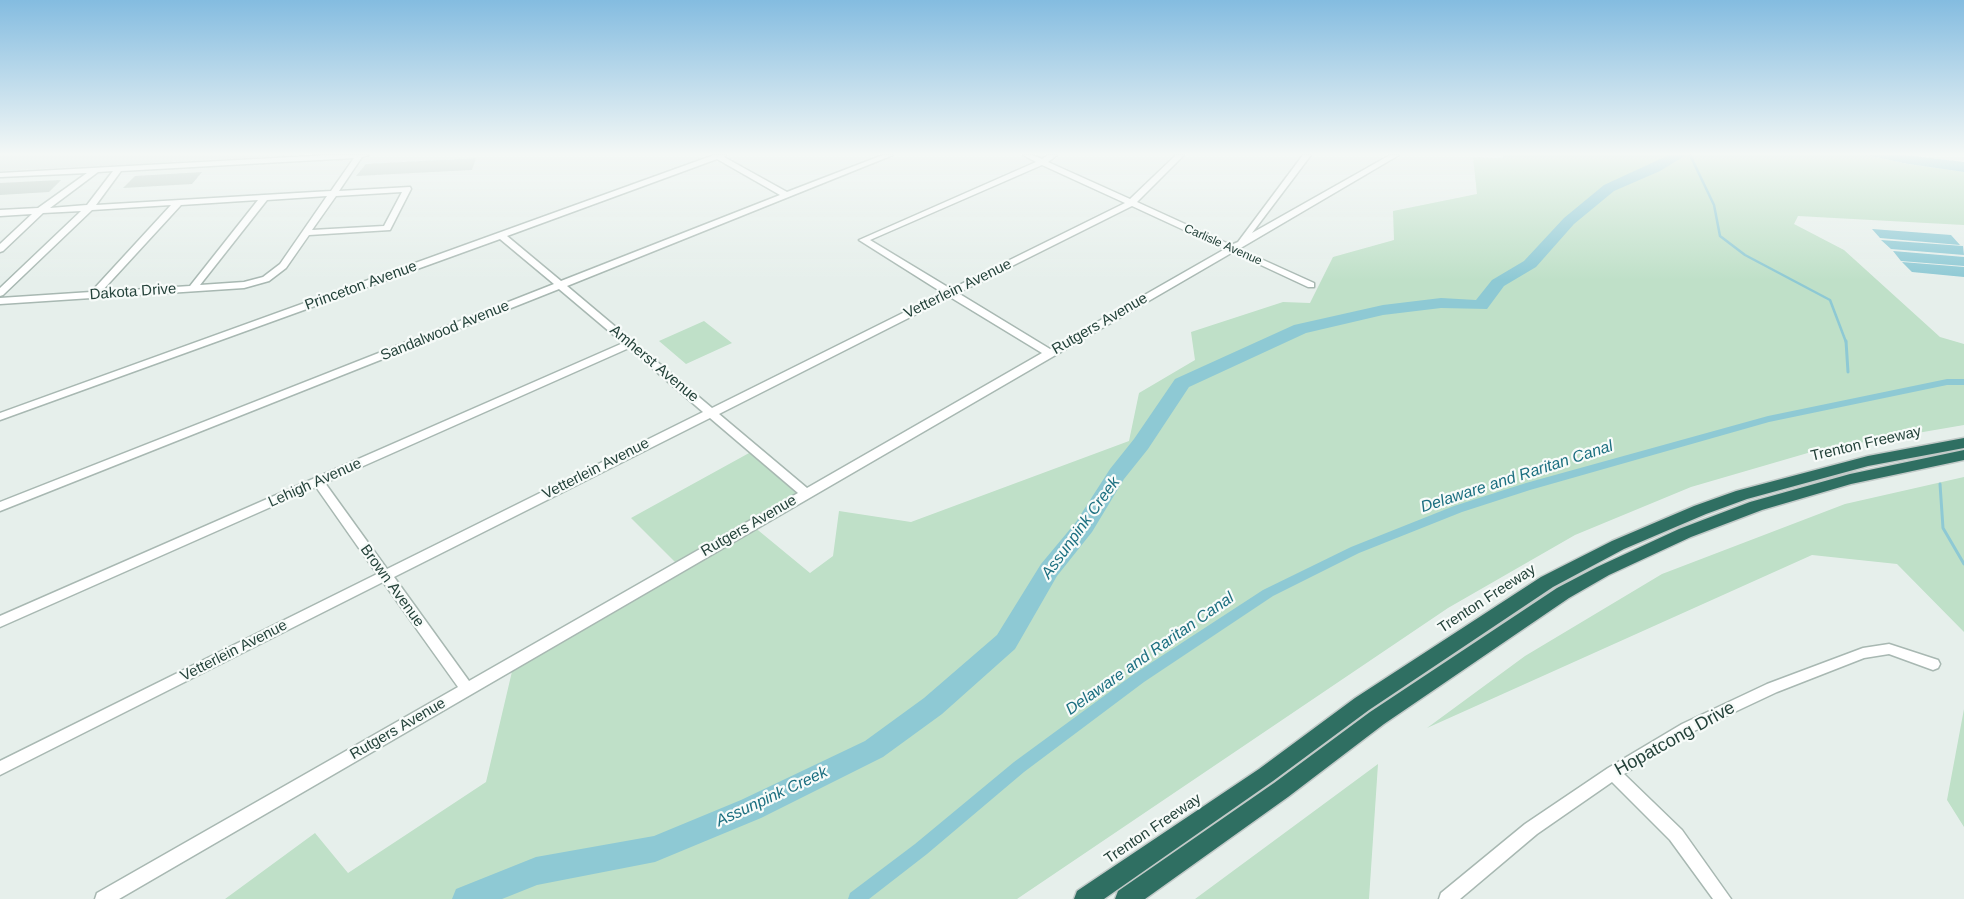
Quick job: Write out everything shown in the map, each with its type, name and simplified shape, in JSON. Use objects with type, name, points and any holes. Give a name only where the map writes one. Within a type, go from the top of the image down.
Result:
[{"type":"highway","name":"Trenton Freeway","points":[[1085,899],[1266,774],[1362,704],[1547,582],[1618,545],[1700,510],[1742,495],[1868,461],[1964,443]]},
{"type":"highway","name":"Trenton Freeway","points":[[1126,899],[1281,790],[1377,718],[1562,593],[1603,571],[1685,532],[1756,506],[1850,479],[1964,455]]},
{"type":"street","points":[[0,249],[41,210],[59,197]]},
{"type":"street","points":[[0,293],[89,208],[97,197]]},
{"type":"street","points":[[0,213],[279,197]]},
{"type":"street","points":[[306,233],[329,197]]},
{"type":"street","points":[[306,233],[387,228],[403,197]]},
{"type":"street","name":"Princeton Avenue","points":[[0,417],[606,197]]},
{"type":"street","name":"Sandalwood Avenue","points":[[0,507],[781,197]]},
{"type":"street","points":[[962,197],[863,240],[1049,353]]},
{"type":"street","name":"Carlisle Avenue","points":[[1118,197],[1235,247],[1311,284]]},
{"type":"street","name":"Vetterlein Avenue","points":[[0,768],[1131,203],[1137,197]]},
{"type":"street","points":[[1235,247],[1274,197]]},
{"type":"street","name":"Rutgers Avenue","points":[[103,899],[1322,197]]},
{"type":"street","points":[[194,287],[265,198]]},
{"type":"street","points":[[94,294],[178,203]]},
{"type":"street","name":"Dakota Drive","points":[[0,301],[244,284],[266,279],[283,266],[306,233]]},
{"type":"street","name":"Amherst Avenue","points":[[501,235],[806,493]]},
{"type":"street","name":"Lehigh Avenue","points":[[0,622],[630,344]]},
{"type":"street","name":"Brown Avenue","points":[[318,482],[466,689]]},
{"type":"street","name":"Hopatcong Drive","points":[[1447,899],[1531,829],[1613,773],[1687,728],[1772,688],[1864,653],[1889,649],[1933,664]]},
{"type":"street","points":[[1613,773],[1676,834],[1723,899]]},
{"type":"green space","points":[[1462,197],[1964,197],[1964,225],[1798,216],[1794,224],[1844,250],[1940,337],[1964,344],[1964,425],[1818,450],[1691,487],[1575,535],[1448,608],[1017,899],[225,899],[315,833],[348,873],[486,782],[514,663],[680,567],[631,518],[760,447],[812,491],[753,526],[810,573],[833,556],[839,511],[911,522],[1129,441],[1139,393],[1195,360],[1191,332],[1283,302],[1310,303],[1333,257],[1394,240],[1393,211]]},
{"type":"green space","points":[[704,321],[732,343],[686,364],[659,341]]},
{"type":"green space","points":[[1964,477],[1964,632],[1897,564],[1812,555],[1427,728],[1525,656],[1662,574],[1845,504]]},
{"type":"green space","points":[[1964,709],[1964,827],[1947,800]]},
{"type":"green space","points":[[1378,764],[1369,899],[1195,899]]},
{"type":"water","points":[[1872,229],[1951,235],[1960,245],[1880,238]]},
{"type":"water","points":[[1881,240],[1963,246],[1964,255],[1891,249]]},
{"type":"water","points":[[1893,251],[1964,257],[1964,266],[1901,261]]},
{"type":"water","points":[[1902,262],[1964,267],[1964,277],[1912,272]]},
{"type":"waterway","name":"Assunpink Creek","points":[[467,899],[536,871],[655,849],[751,809],[874,749],[933,706],[1006,642],[1049,570],[1084,527],[1117,474],[1141,444],[1182,383],[1300,329],[1383,310],[1441,303],[1481,305],[1498,283],[1530,264],[1569,221],[1598,197]]},
{"type":"waterway","points":[[1710,197],[1714,205],[1720,236],[1745,255],[1830,300],[1846,342]]},
{"type":"waterway","points":[[1846,341],[1848,372]]},
{"type":"waterway","name":"Delaware and Raritan Canal","points":[[856,899],[921,849],[1019,767],[1139,678],[1268,593],[1355,550],[1458,509],[1526,487],[1768,419],[1947,382],[1964,382]]},
{"type":"waterway","points":[[1940,484],[1943,528],[1964,564]]}]
